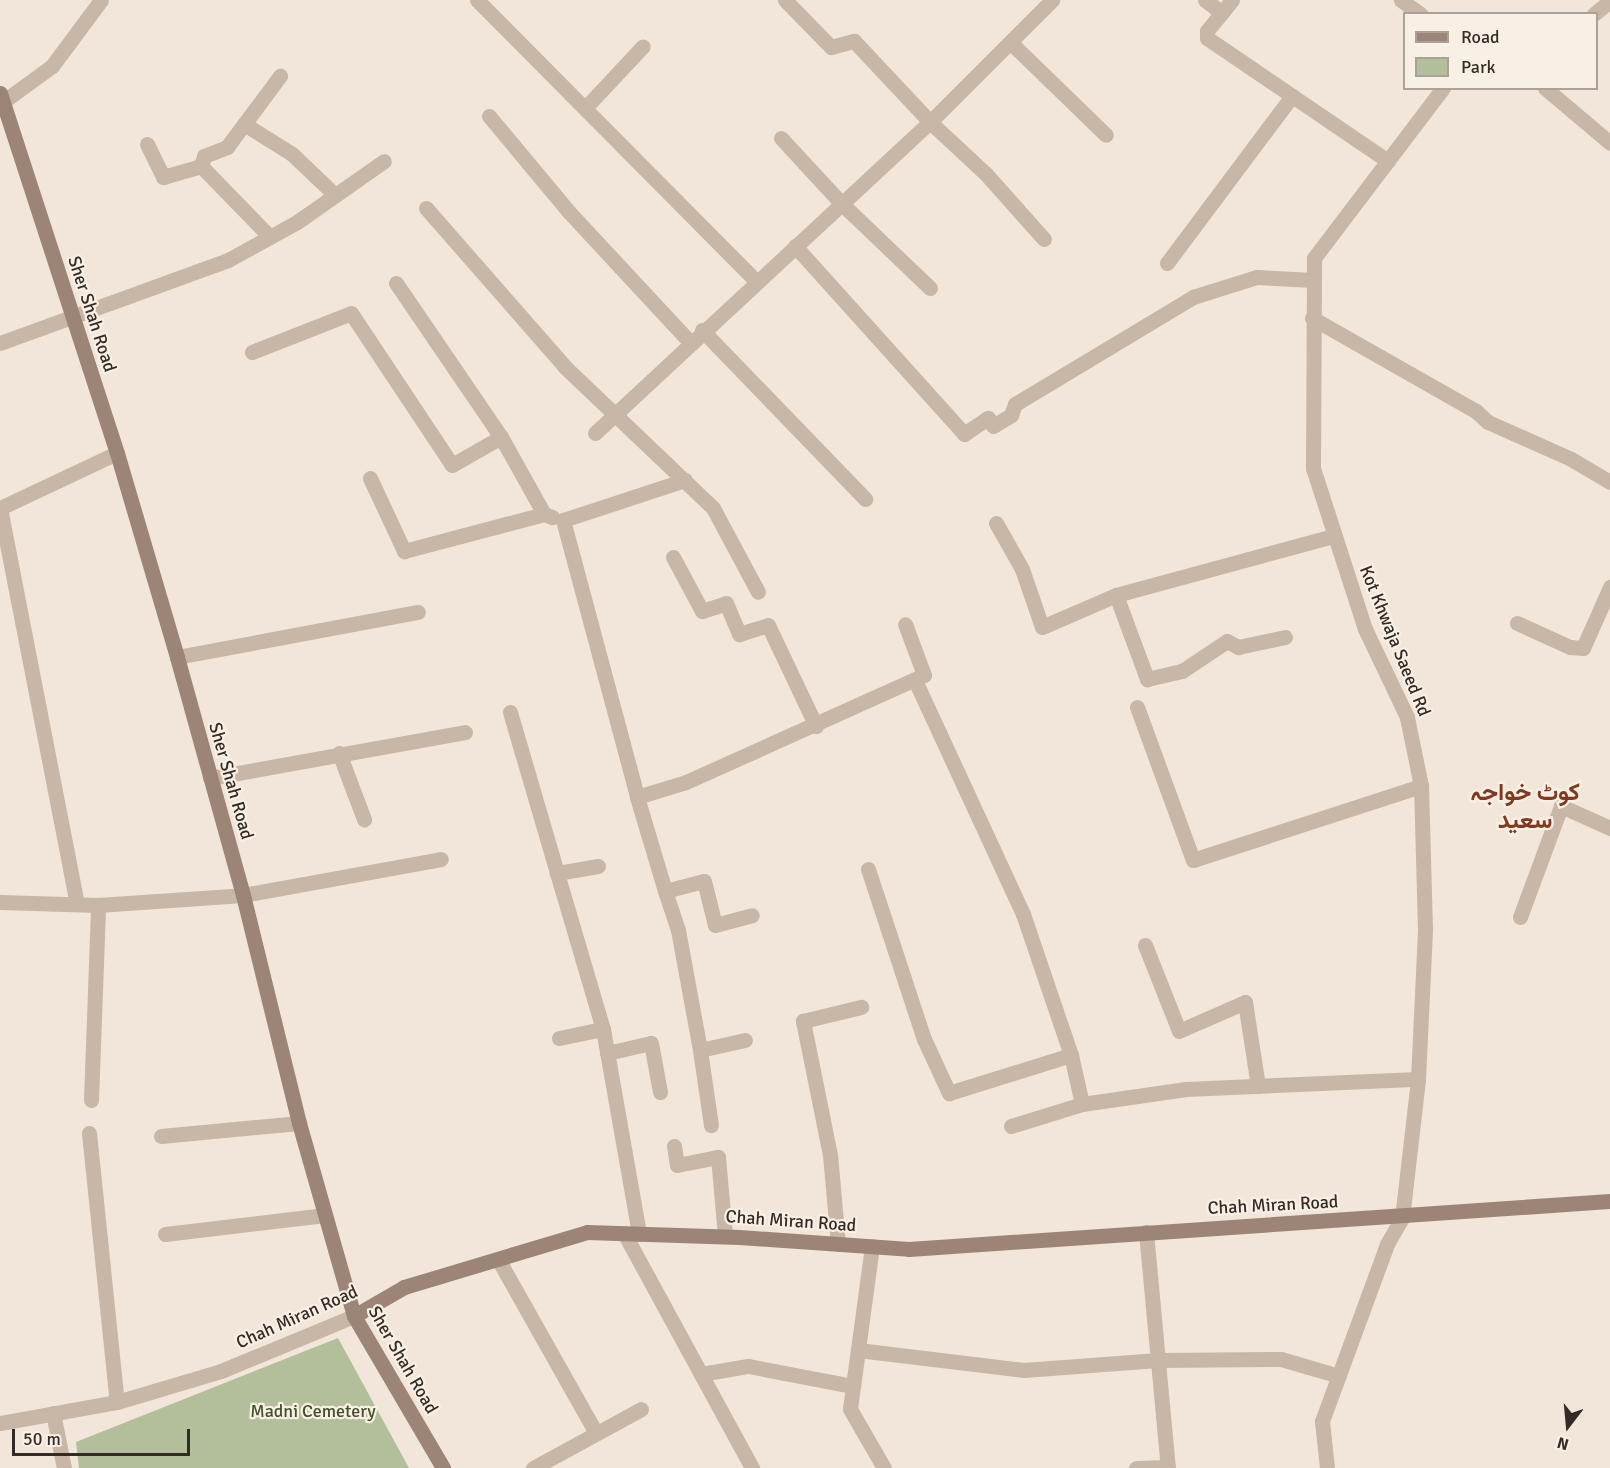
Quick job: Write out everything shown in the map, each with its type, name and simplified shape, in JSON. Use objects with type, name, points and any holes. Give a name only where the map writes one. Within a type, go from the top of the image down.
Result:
[{"type":"main road","name":"Sher Shah Road","points":[[1,100],[117,453],[177,657],[243,895],[299,1124],[354,1316],[443,1468]]},
{"type":"main road","name":"Chah Miran Road","points":[[354,1316],[404,1287],[587,1232],[725,1236],[909,1249],[1146,1232],[1402,1218],[1610,1201]]},
{"type":"street","points":[[1,100],[52,66],[101,0]]},
{"type":"street","points":[[477,0],[586,107],[756,281]]},
{"type":"street","points":[[785,0],[831,47],[854,41],[930,122],[986,174],[1044,239]]},
{"type":"street","points":[[595,433],[702,330],[930,122],[1052,0]]},
{"type":"street","points":[[1205,0],[1222,13]]},
{"type":"street","points":[[1232,0],[1207,31],[1208,38],[1388,161]]},
{"type":"street","points":[[1401,0],[1417,12]]},
{"type":"street","points":[[1596,12],[1610,1]]},
{"type":"street","points":[[1011,42],[1106,135]]},
{"type":"street","points":[[586,107],[644,46]]},
{"type":"street","points":[[201,166],[204,156],[227,147],[280,76]]},
{"type":"street","name":"Kot Khwaja Saeed Rd","points":[[1402,1218],[1418,1079],[1425,929],[1421,786],[1407,717],[1365,629],[1333,536],[1313,468],[1313,279],[1314,258],[1441,90]]},
{"type":"street","points":[[1547,90],[1610,143]]},
{"type":"street","points":[[1167,263],[1292,96]]},
{"type":"street","points":[[489,116],[569,212],[690,342]]},
{"type":"street","points":[[244,124],[292,154],[335,195]]},
{"type":"street","points":[[782,138],[841,203],[930,288]]},
{"type":"street","points":[[147,144],[162,177],[201,166]]},
{"type":"street","points":[[0,343],[228,260],[270,237],[384,161]]},
{"type":"street","points":[[201,166],[270,237]]},
{"type":"street","points":[[426,208],[565,367],[616,412],[713,507],[758,592]]},
{"type":"street","points":[[795,246],[964,434],[988,418],[993,426],[1011,415],[1015,404],[1193,297],[1257,277],[1313,279]]},
{"type":"street","points":[[396,283],[501,437],[544,514]]},
{"type":"street","points":[[252,352],[351,313],[452,465],[501,437]]},
{"type":"street","points":[[1312,318],[1476,411],[1488,422],[1571,459],[1610,482]]},
{"type":"street","points":[[702,330],[865,499]]},
{"type":"street","points":[[77,904],[0,508],[117,453]]},
{"type":"street","points":[[370,478],[404,551],[544,514],[563,520],[684,480]]},
{"type":"street","points":[[563,520],[637,797],[664,891],[678,930],[711,1125]]},
{"type":"street","points":[[996,523],[1022,568],[1042,627],[1116,596],[1333,536]]},
{"type":"street","points":[[673,557],[702,610],[726,603],[739,634],[768,626],[816,726]]},
{"type":"street","points":[[1517,623],[1570,647],[1583,648],[1610,587]]},
{"type":"street","points":[[1116,596],[1147,679],[1182,671],[1227,641],[1238,647],[1285,637]]},
{"type":"street","points":[[177,657],[418,612]]},
{"type":"street","points":[[637,797],[686,782],[816,726],[924,675],[905,624]]},
{"type":"street","points":[[915,680],[1023,914],[1071,1055],[1082,1104]]},
{"type":"street","points":[[1137,707],[1193,860],[1421,786]]},
{"type":"street","points":[[510,712],[603,1029],[631,1234],[701,1374],[752,1468]]},
{"type":"street","points":[[210,778],[465,732]]},
{"type":"street","points":[[339,753],[364,819]]},
{"type":"street","points":[[1520,917],[1561,806],[1610,828]]},
{"type":"street","points":[[0,902],[98,905],[243,895],[441,860]]},
{"type":"street","points":[[556,873],[598,866]]},
{"type":"street","points":[[868,869],[924,1039],[949,1093],[1071,1055]]},
{"type":"street","points":[[664,891],[704,881],[715,925],[752,915]]},
{"type":"street","points":[[91,1100],[98,905]]},
{"type":"street","points":[[1145,945],[1179,1031],[1245,1002],[1258,1086]]},
{"type":"street","points":[[838,1244],[830,1155],[803,1021],[861,1006]]},
{"type":"street","points":[[559,1038],[603,1029]]},
{"type":"street","points":[[700,1050],[745,1040]]},
{"type":"street","points":[[607,1053],[651,1043],[660,1092]]},
{"type":"street","points":[[1011,1126],[1082,1104],[1186,1089],[1418,1079]]},
{"type":"street","points":[[161,1136],[299,1124]]},
{"type":"street","points":[[89,1133],[117,1401]]},
{"type":"street","points":[[674,1146],[677,1165],[718,1157],[725,1236]]},
{"type":"street","points":[[165,1234],[325,1215]]},
{"type":"street","points":[[1325,1467],[1322,1421],[1386,1244],[1402,1218]]},
{"type":"street","points":[[1136,1468],[1168,1468],[1146,1232]]},
{"type":"street","points":[[872,1246],[850,1409],[884,1468]]},
{"type":"street","points":[[498,1259],[596,1433]]},
{"type":"street","name":"Chah Miran Road","points":[[0,1423],[117,1401],[221,1371],[354,1316]]},
{"type":"street","points":[[858,1350],[1024,1370],[1158,1360],[1281,1359],[1339,1376]]},
{"type":"street","points":[[701,1374],[748,1366],[853,1386]]},
{"type":"street","points":[[533,1468],[641,1409]]},
{"type":"street","points":[[53,1413],[64,1468]]},
{"type":"green space","name":"Madni Cemetery","points":[[338,1338],[409,1468],[79,1468],[76,1442]]},
{"type":"district","name":"کوٹ خواجہ سعید","points":[[1525,807]]}]
